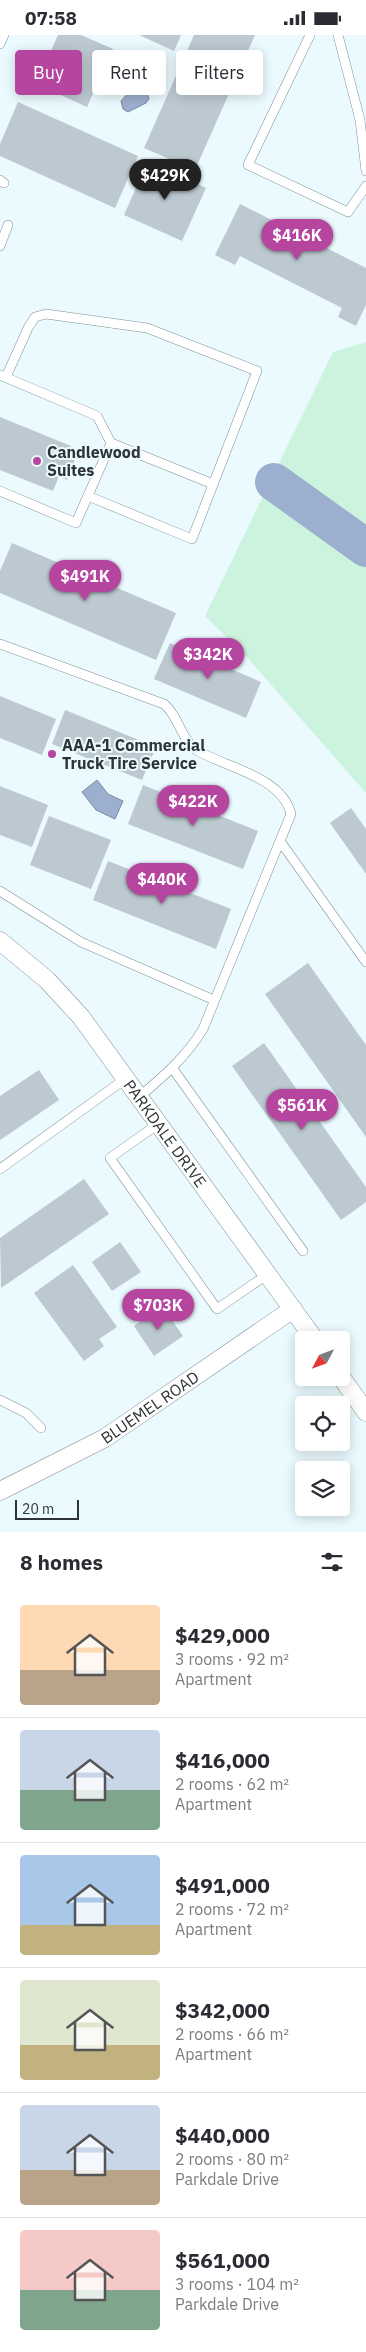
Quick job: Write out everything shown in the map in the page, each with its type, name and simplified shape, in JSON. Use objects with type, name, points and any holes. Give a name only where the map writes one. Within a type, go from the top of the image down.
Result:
[{"type":"street","name":"PARKDALE DRIVE","points":[[0,941],[52,986],[81,1017],[309,1331]]},
{"type":"street","name":"BLUEMEL ROAD","points":[[0,1491],[105,1438],[293,1309]]},
{"type":"street","points":[[349,1386],[364,1403]]},
{"type":"lane","points":[[0,44],[4,35]]},
{"type":"lane","points":[[310,35],[248,165],[348,212],[366,185]]},
{"type":"lane","points":[[338,35],[360,120],[366,171]]},
{"type":"lane","points":[[0,246],[8,225]]},
{"type":"lane","points":[[88,496],[192,539],[257,371],[147,328],[46,314],[35,317],[3,376],[97,416],[111,443],[213,484]]},
{"type":"lane","points":[[0,491],[76,523],[111,443]]},
{"type":"lane","points":[[0,643],[164,704],[174,715],[196,750],[273,786],[289,805],[291,814],[203,1029],[190,1050],[173,1069],[139,1097]]},
{"type":"lane","points":[[280,841],[366,962]]},
{"type":"lane","points":[[0,891],[81,943],[214,1000]]},
{"type":"lane","points":[[173,1069],[303,1251]]},
{"type":"lane","points":[[0,1169],[125,1079]]},
{"type":"lane","points":[[158,1124],[110,1158],[217,1309],[268,1274]]},
{"type":"lane","points":[[0,1399],[26,1413],[41,1428]]},
{"type":"green space","points":[[366,342],[366,793],[246,656],[205,616],[333,352]]},
{"type":"water","points":[[126,95],[148,95],[149,99],[146,103],[128,112],[123,109],[121,101]]},
{"type":"water","points":[[97,780],[108,794],[123,801],[115,819],[96,810],[82,792]]},
{"type":"building","points":[[58,35],[81,35],[113,49],[92,50],[92,95],[87,107],[60,95],[82,95],[82,50],[51,50]]},
{"type":"building","points":[[139,35],[181,35],[174,51]]},
{"type":"building","points":[[194,35],[255,35],[248,50],[187,50]]},
{"type":"building","points":[[176,76],[176,95],[228,95],[195,170],[144,148]]},
{"type":"building","points":[[18,102],[138,156],[115,208],[0,156],[0,144]]},
{"type":"building","points":[[148,161],[206,188],[182,241],[124,215]]},
{"type":"building","points":[[240,204],[366,268],[366,305],[356,326],[338,317],[342,308],[240,256],[235,265],[215,255]]},
{"type":"building","name":"Candlewood Suites","points":[[0,417],[71,446],[69,449],[78,452],[67,480],[59,476],[53,491],[0,470]]},
{"type":"building","points":[[12,543],[176,613],[156,660],[0,593],[0,571]]},
{"type":"building","points":[[170,643],[261,682],[246,718],[154,679]]},
{"type":"building","points":[[0,696],[56,719],[42,755],[0,738]]},
{"type":"building","points":[[65,710],[156,747],[142,780],[52,744]]},
{"type":"building","points":[[143,785],[258,831],[243,869],[128,824]]},
{"type":"building","points":[[0,786],[48,805],[32,847],[0,835]]},
{"type":"building","points":[[351,808],[366,829],[366,874],[330,823]]},
{"type":"building","points":[[49,816],[111,840],[91,889],[30,865]]},
{"type":"building","points":[[108,861],[231,909],[216,949],[93,900]]},
{"type":"building","points":[[308,963],[366,1045],[366,1137],[265,994]]},
{"type":"building","points":[[264,1043],[366,1187],[366,1202],[341,1220],[232,1066]]},
{"type":"building","points":[[39,1070],[59,1100],[0,1140],[0,1096]]},
{"type":"building","points":[[84,1179],[109,1214],[1,1288],[0,1238]]},
{"type":"building","points":[[120,1242],[141,1272],[112,1291],[92,1262]]},
{"type":"building","points":[[73,1265],[117,1327],[99,1339],[104,1346],[84,1361],[34,1293]]},
{"type":"building","points":[[162,1306],[183,1336],[154,1356],[134,1326]]},
{"type":"waterway","points":[[274,482],[366,548]]},
{"type":"place","name":"Candlewood Suites","points":[[37,461]]},
{"type":"place","name":"AAA-1 Commercial Truck Tire Service","points":[[52,754]]}]
